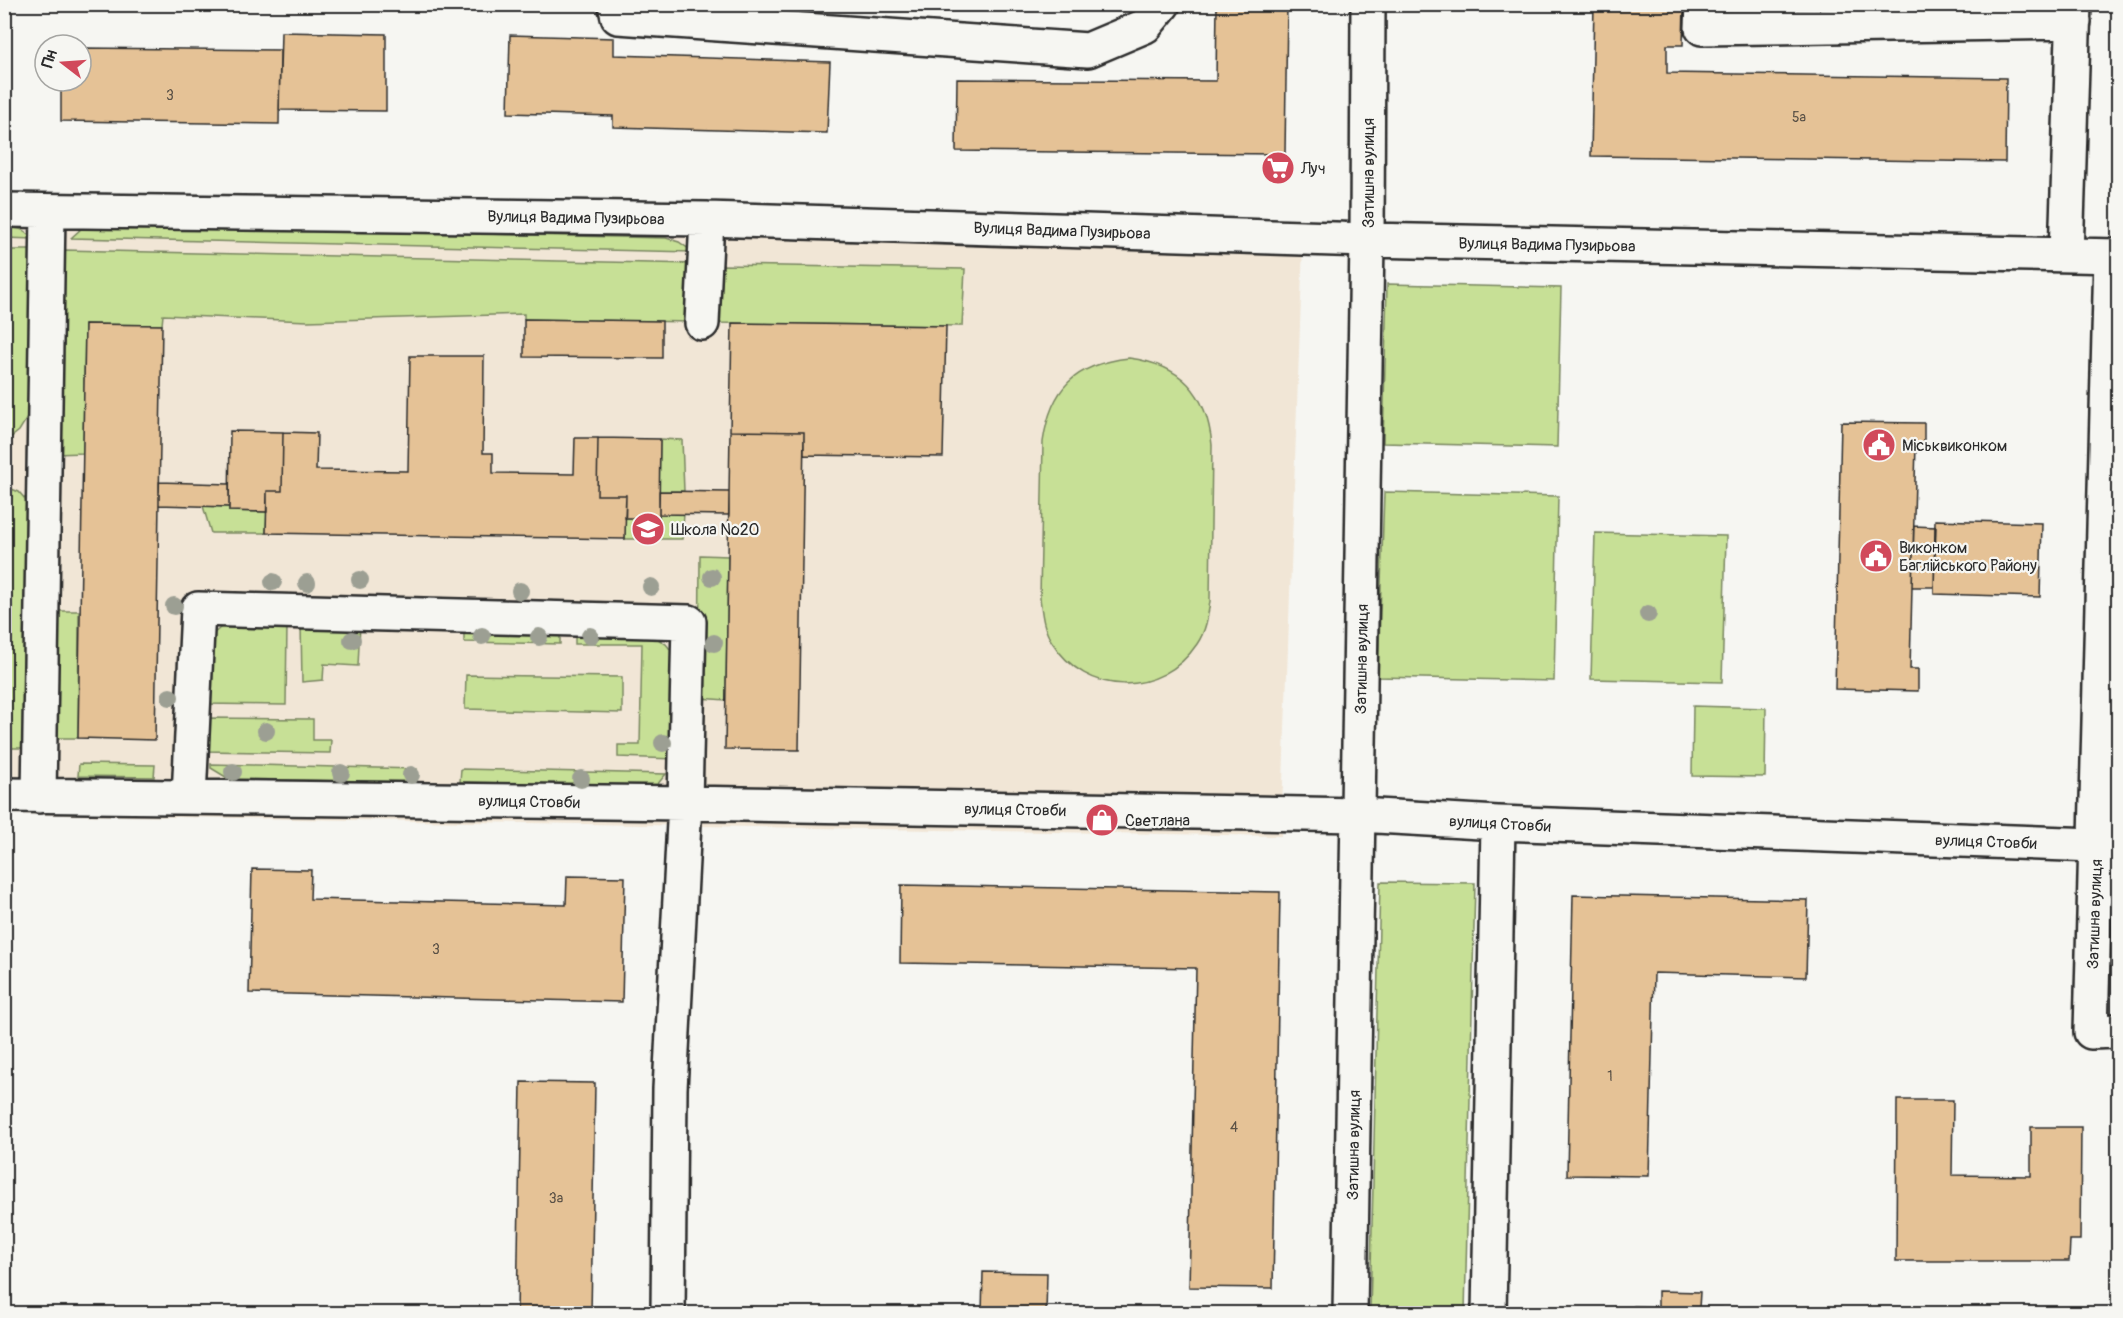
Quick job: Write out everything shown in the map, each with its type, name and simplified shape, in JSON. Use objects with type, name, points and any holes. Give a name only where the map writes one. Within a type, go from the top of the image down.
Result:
[{"type":"street","points":[[615,4],[618,17],[1088,50],[1145,26],[1163,4]]},
{"type":"street","name":"Затишна вулиця","points":[[1350,1314],[1367,240],[1368,4]]},
{"type":"street","points":[[1703,4],[1702,28],[2074,13],[2066,255]]},
{"type":"street","name":"Вулиця Вадима Пузирьова","points":[[4,210],[707,219],[1367,240],[2115,256]]},
{"type":"street","points":[[39,796],[48,211]]},
{"type":"street","points":[[702,323],[707,219]]},
{"type":"street","name":"Затишна вулиця","points":[[2105,1032],[2096,845],[2115,256]]},
{"type":"street","points":[[189,797],[198,609],[689,622],[685,803],[670,1089],[668,1314]]},
{"type":"street","name":"вулиця Стовби","points":[[4,795],[685,803],[1359,815],[1498,823],[2096,845]]},
{"type":"street","points":[[1489,1314],[1498,823]]},
{"type":"shaded area","name":"Школа №20","points":[[5,218],[1303,245],[1281,836],[5,814]]},
{"type":"green space","points":[[99,226],[666,238],[679,242],[693,252],[71,238],[81,229]]},
{"type":"green space","points":[[5,228],[20,229],[33,239],[5,238]]},
{"type":"green space","points":[[5,250],[38,250],[35,405],[19,431],[5,442]]},
{"type":"green space","points":[[63,250],[697,264],[692,322],[524,319],[524,314],[308,321],[163,315],[162,325],[85,324],[83,453],[55,454]]},
{"type":"green space","points":[[717,265],[965,269],[962,326],[715,323]]},
{"type":"green space","points":[[1387,284],[1561,288],[1557,447],[1383,443]]},
{"type":"green space","points":[[1129,358],[1163,367],[1177,375],[1188,384],[1204,410],[1212,445],[1210,601],[1203,634],[1182,662],[1164,674],[1144,682],[1124,684],[1103,681],[1084,673],[1067,660],[1047,632],[1040,598],[1043,442],[1052,407],[1059,393],[1080,373],[1110,361]]},
{"type":"green space","points":[[660,439],[682,440],[684,491],[659,491]]},
{"type":"green space","points":[[4,486],[19,492],[31,506],[30,748],[5,748]]},
{"type":"green space","points":[[1384,492],[1558,496],[1554,681],[1378,677]]},
{"type":"green space","points":[[203,506],[229,507],[229,511],[267,512],[266,533],[211,533]]},
{"type":"green space","points":[[659,514],[684,514],[682,539],[625,539],[625,518],[658,518]]},
{"type":"green space","points":[[1595,533],[1726,536],[1722,682],[1591,679]]},
{"type":"green space","points":[[700,555],[728,556],[726,700],[699,698]]},
{"type":"green space","points":[[53,611],[79,611],[78,738],[50,738]]},
{"type":"green space","points":[[229,623],[287,623],[286,705],[204,704],[211,636]]},
{"type":"green space","points":[[301,624],[360,624],[358,666],[324,664],[323,680],[302,682]]},
{"type":"green space","points":[[464,626],[560,628],[560,644],[464,642]]},
{"type":"green space","points":[[575,628],[650,634],[666,644],[673,653],[675,759],[618,757],[618,745],[640,745],[642,644],[575,644]]},
{"type":"green space","points":[[466,675],[622,677],[622,713],[465,709]]},
{"type":"green space","points":[[1693,706],[1766,708],[1765,777],[1692,776]]},
{"type":"green space","points":[[204,718],[313,719],[313,740],[331,740],[330,753],[203,751]]},
{"type":"green space","points":[[79,764],[155,765],[154,777],[78,776]]},
{"type":"green space","points":[[211,764],[417,769],[417,782],[229,779],[211,768]]},
{"type":"green space","points":[[461,769],[666,774],[656,786],[460,782]]},
{"type":"green space","points":[[1380,882],[1475,883],[1465,1313],[1370,1313]]},
{"type":"building","points":[[1217,4],[1287,4],[1285,154],[956,151],[957,79],[1216,81]]},
{"type":"building","points":[[1594,4],[1684,4],[1683,45],[1667,45],[1667,73],[2006,78],[2005,162],[1591,156]]},
{"type":"building","points":[[281,32],[386,34],[386,111],[279,110]]},
{"type":"building","points":[[510,35],[614,38],[614,55],[830,62],[827,133],[613,127],[613,116],[508,113]]},
{"type":"building","points":[[93,48],[280,50],[279,124],[61,121],[61,93],[93,93]]},
{"type":"building","points":[[524,319],[662,321],[662,358],[524,357]]},
{"type":"building","points":[[732,323],[946,326],[943,457],[804,455],[804,432],[730,431]]},
{"type":"building","points":[[85,324],[162,325],[155,740],[78,738]]},
{"type":"building","points":[[410,356],[484,356],[483,453],[493,453],[493,473],[574,474],[575,438],[598,438],[597,495],[626,495],[625,539],[266,533],[267,491],[282,491],[283,432],[317,433],[316,470],[408,471]]},
{"type":"building","name":"Виконком Баглійського Району","points":[[1841,422],[1924,423],[1924,445],[1916,445],[1910,669],[1918,669],[1918,691],[1835,689]]},
{"type":"building","points":[[230,431],[283,432],[282,491],[267,491],[267,512],[229,511]]},
{"type":"building","points":[[730,431],[804,432],[799,750],[725,749]]},
{"type":"building","points":[[598,438],[660,439],[659,518],[625,518],[626,495],[597,495]]},
{"type":"building","points":[[159,482],[229,484],[229,507],[159,505]]},
{"type":"building","points":[[659,491],[729,492],[729,515],[659,514]]},
{"type":"building","points":[[1935,520],[2042,523],[2040,597],[1934,594]]},
{"type":"building","points":[[1914,526],[1936,527],[1934,587],[1912,587]]},
{"type":"building","points":[[252,869],[311,870],[310,899],[566,905],[567,876],[625,877],[622,1002],[249,993]]},
{"type":"building","points":[[901,885],[1280,892],[1273,1288],[1189,1287],[1196,968],[900,963]]},
{"type":"building","points":[[1573,895],[1808,900],[1806,977],[1654,973],[1649,1176],[1567,1175]]},
{"type":"building","points":[[521,1082],[595,1083],[591,1314],[517,1314]]},
{"type":"building","points":[[1897,1100],[1953,1100],[1952,1175],[2031,1176],[2031,1127],[2081,1127],[2080,1240],[2070,1240],[2069,1261],[1896,1261]]},
{"type":"building","points":[[983,1272],[1047,1273],[1046,1314],[982,1314]]},
{"type":"building","points":[[1658,1291],[1700,1292],[1699,1308],[1722,1308],[1722,1314],[1633,1314],[1634,1306],[1658,1307]]},
{"type":"place","name":"Луч","points":[[1278,168]]},
{"type":"place","name":"Міськвиконком","points":[[1879,445]]},
{"type":"place","name":"Школа №20","points":[[648,529]]},
{"type":"place","name":"Виконком Баглійського Району","points":[[1876,556]]},
{"type":"place","name":"Светлана","points":[[1102,820]]}]
